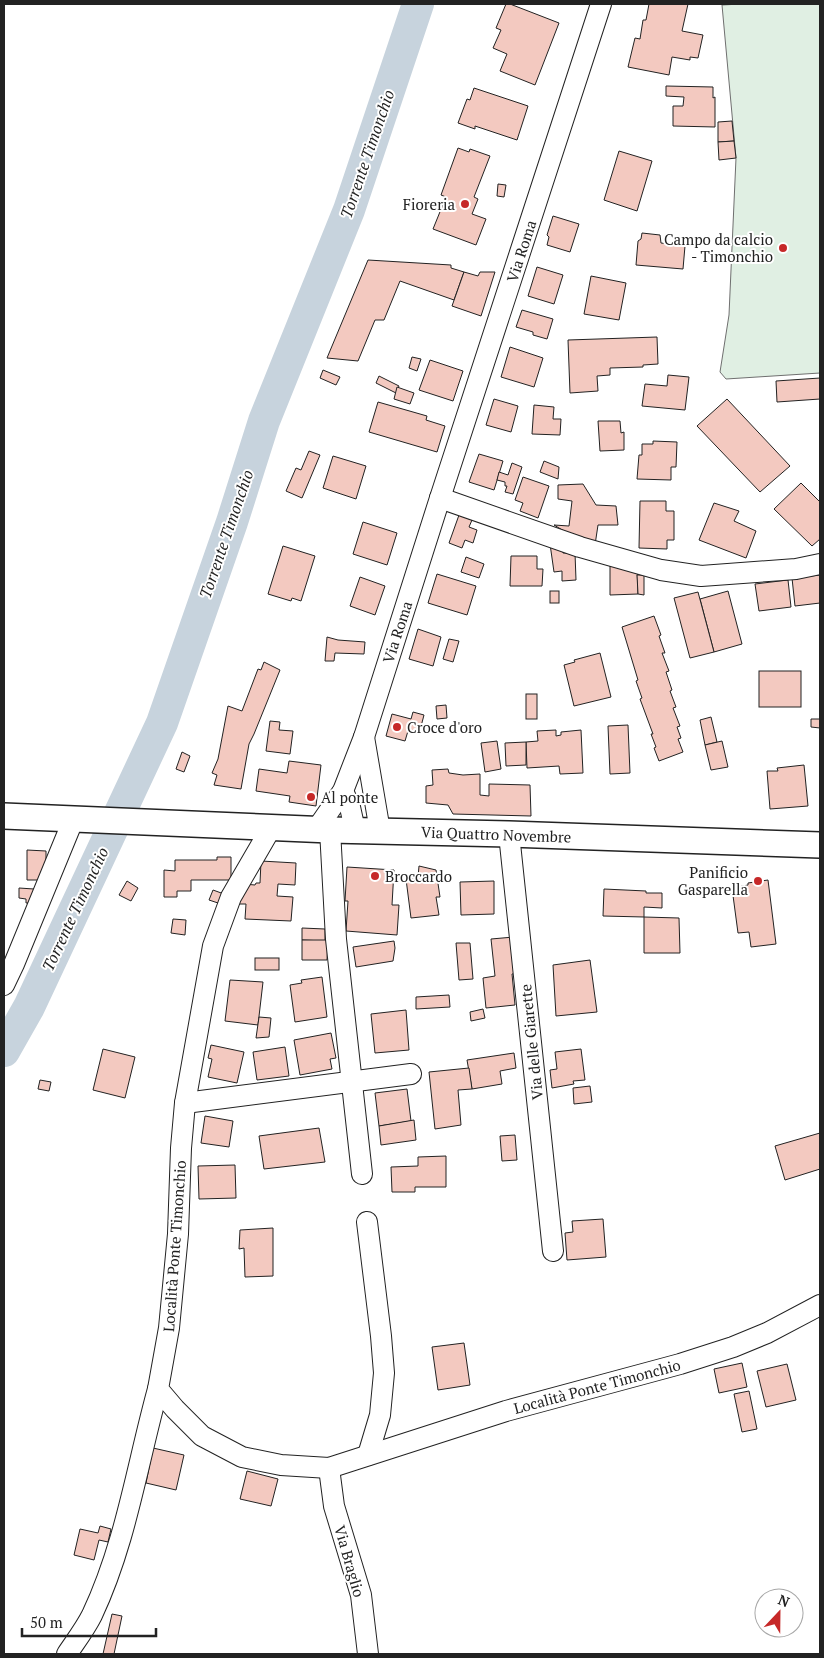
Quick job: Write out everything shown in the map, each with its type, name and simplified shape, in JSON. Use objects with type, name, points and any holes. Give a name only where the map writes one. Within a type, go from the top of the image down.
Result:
[{"type":"main road","name":"Via Quattro Novembre","points":[[4,816],[323,830],[509,834],[820,846]]},
{"type":"street","name":"Via Roma","points":[[323,830],[343,791],[364,737],[440,498],[602,4]]},
{"type":"street","points":[[440,498],[580,546],[682,574],[701,576],[742,574],[796,569],[820,564]]},
{"type":"street","name":"Via Roma","points":[[364,737],[380,831]]},
{"type":"street","points":[[343,791],[350,807],[355,830]]},
{"type":"street","points":[[4,985],[76,818]]},
{"type":"street","name":"Località Ponte Timonchio","points":[[68,1654],[91,1616],[119,1547],[158,1389],[169,1328],[176,1262],[185,1103],[213,946],[231,897],[271,828]]},
{"type":"street","points":[[323,830],[362,1174]]},
{"type":"street","name":"Via delle Giarette","points":[[509,834],[553,1251]]},
{"type":"street","points":[[185,1103],[410,1074]]},
{"type":"street","points":[[367,1222],[384,1373],[380,1415],[368,1455]]},
{"type":"street","name":"Località Ponte Timonchio","points":[[158,1389],[174,1409],[202,1436],[242,1458],[281,1465],[330,1468],[506,1411],[680,1364],[733,1347],[767,1333],[820,1305]]},
{"type":"street","name":"Via Braglio","points":[[330,1468],[334,1506],[361,1596],[368,1654]]},
{"type":"green space","points":[[820,4],[820,373],[726,379],[720,372],[729,315],[736,158],[722,5]]},
{"type":"building","points":[[506,4],[559,23],[535,85],[500,71],[507,54],[493,48],[501,30],[496,28]]},
{"type":"building","points":[[649,4],[688,4],[682,31],[703,35],[698,58],[690,57],[690,60],[672,57],[669,75],[628,67],[635,38],[640,39],[643,20],[646,20]]},
{"type":"building","points":[[666,86],[713,87],[715,127],[673,126],[673,106],[683,106],[684,97],[666,96]]},
{"type":"building","points":[[474,88],[528,106],[517,140],[475,126],[475,129],[458,123],[467,99],[470,100]]},
{"type":"building","points":[[732,121],[734,141],[718,142],[718,122]]},
{"type":"building","points":[[734,141],[736,158],[719,160],[718,142]]},
{"type":"building","points":[[458,148],[469,152],[470,149],[490,156],[474,197],[478,199],[472,214],[486,219],[476,245],[433,229],[446,197],[441,195]]},
{"type":"building","points":[[619,151],[652,161],[637,211],[604,200]]},
{"type":"building","points":[[498,184],[506,185],[504,197],[497,196]]},
{"type":"building","points":[[553,216],[579,224],[570,252],[547,245],[549,237],[547,235]]},
{"type":"building","points":[[642,233],[660,235],[661,243],[685,246],[683,269],[636,265],[638,241],[641,239]]},
{"type":"building","points":[[368,260],[451,265],[451,268],[464,272],[454,300],[400,281],[384,320],[375,320],[358,361],[327,358]]},
{"type":"building","points":[[537,267],[563,275],[554,304],[528,296]]},
{"type":"building","points":[[464,272],[478,276],[480,272],[495,272],[481,316],[452,306]]},
{"type":"building","points":[[591,276],[626,283],[619,320],[584,314]]},
{"type":"building","points":[[522,310],[553,319],[547,339],[516,327]]},
{"type":"building","points":[[657,337],[658,364],[643,365],[643,367],[610,368],[610,375],[597,376],[598,391],[570,393],[568,340]]},
{"type":"building","points":[[510,347],[543,358],[534,387],[501,377]]},
{"type":"building","points":[[412,357],[421,359],[417,371],[409,368]]},
{"type":"building","points":[[430,360],[463,371],[453,401],[419,390]]},
{"type":"building","points":[[323,370],[340,377],[336,385],[320,378]]},
{"type":"building","points":[[668,375],[689,377],[685,410],[642,406],[645,384],[667,386]]},
{"type":"building","points":[[379,376],[399,386],[396,393],[376,383]]},
{"type":"building","points":[[820,378],[820,399],[777,402],[776,381]]},
{"type":"building","points":[[397,387],[414,393],[410,404],[394,399]]},
{"type":"building","points":[[494,399],[518,406],[511,432],[486,425]]},
{"type":"building","points":[[727,399],[790,466],[760,492],[697,426]]},
{"type":"building","points":[[378,402],[427,416],[426,420],[445,426],[437,452],[369,432]]},
{"type":"building","points":[[534,405],[554,407],[553,419],[561,419],[560,435],[532,434]]},
{"type":"building","points":[[598,421],[620,421],[621,433],[624,432],[624,450],[600,451]]},
{"type":"building","points":[[653,441],[677,442],[676,467],[671,467],[671,480],[637,479],[639,455],[642,455],[642,444],[653,444]]},
{"type":"building","points":[[309,451],[320,455],[302,498],[286,491],[296,468],[301,470]]},
{"type":"building","points":[[479,454],[503,461],[494,490],[469,482]]},
{"type":"building","points":[[333,456],[366,466],[356,499],[323,488]]},
{"type":"building","points":[[544,461],[559,467],[558,479],[540,472]]},
{"type":"building","points":[[512,463],[522,467],[513,494],[505,492],[507,486],[505,486],[505,482],[497,480],[499,472],[508,475]]},
{"type":"building","points":[[523,477],[549,486],[538,518],[520,511],[523,503],[515,500]]},
{"type":"building","points":[[801,483],[820,502],[820,539],[812,546],[774,509]]},
{"type":"building","points":[[583,484],[596,505],[616,506],[618,525],[598,525],[595,545],[565,536],[564,531],[554,525],[569,526],[572,501],[558,499],[558,485]]},
{"type":"building","points":[[640,501],[666,501],[666,511],[674,511],[674,540],[667,540],[667,549],[639,548]]},
{"type":"building","points":[[714,503],[739,511],[734,521],[756,531],[746,558],[699,540]]},
{"type":"building","points":[[459,515],[472,520],[469,527],[477,530],[473,543],[465,540],[462,548],[449,543]]},
{"type":"building","points":[[363,522],[397,533],[387,565],[353,554]]},
{"type":"building","points":[[550,544],[562,545],[563,553],[575,553],[576,580],[562,581],[562,571],[554,572]]},
{"type":"building","points":[[283,546],[315,556],[301,601],[292,598],[291,601],[268,594]]},
{"type":"building","points":[[511,556],[537,556],[537,569],[543,569],[542,586],[510,586]]},
{"type":"building","points":[[466,557],[484,564],[479,578],[461,572]]},
{"type":"building","points":[[610,564],[637,567],[638,594],[610,595]]},
{"type":"building","points":[[437,574],[476,586],[467,615],[428,603]]},
{"type":"building","points":[[637,575],[644,575],[644,595],[638,594]]},
{"type":"building","points":[[820,575],[820,603],[795,606],[792,578]]},
{"type":"building","points":[[360,577],[385,586],[375,615],[350,606]]},
{"type":"building","points":[[788,580],[791,607],[759,611],[755,584]]},
{"type":"building","points":[[550,591],[559,591],[559,603],[550,603]]},
{"type":"building","points":[[728,591],[742,644],[714,652],[700,599]]},
{"type":"building","points":[[698,592],[714,652],[690,658],[674,598]]},
{"type":"building","points":[[654,616],[665,653],[662,653],[669,671],[666,672],[676,707],[673,708],[680,726],[677,727],[681,738],[678,739],[683,752],[659,761],[654,748],[656,747],[651,734],[653,734],[640,699],[642,698],[636,681],[638,680],[622,627]]},
{"type":"building","points":[[418,629],[441,637],[433,666],[409,659]]},
{"type":"building","points":[[327,637],[338,640],[365,642],[364,654],[335,653],[334,661],[325,661]]},
{"type":"building","points":[[449,639],[459,641],[453,662],[443,659]]},
{"type":"building","points":[[600,653],[611,697],[574,706],[564,665],[575,662],[574,660]]},
{"type":"building","points":[[264,662],[280,670],[249,744],[241,789],[214,785],[217,775],[212,773],[218,759],[228,706],[242,711],[258,669],[261,670]]},
{"type":"building","points":[[759,671],[801,671],[801,707],[759,707]]},
{"type":"building","points":[[526,694],[537,694],[537,719],[526,719]]},
{"type":"building","points":[[446,705],[447,718],[437,719],[436,706]]},
{"type":"building","points":[[413,712],[424,715],[419,734],[408,731],[405,741],[386,736],[392,714],[411,719]]},
{"type":"building","points":[[711,717],[717,742],[705,745],[700,720]]},
{"type":"building","points":[[811,719],[820,719],[820,728],[811,727]]},
{"type":"building","points":[[270,721],[280,722],[279,730],[293,731],[290,754],[266,751]]},
{"type":"building","points":[[628,725],[630,773],[610,774],[608,726]]},
{"type":"building","points":[[556,730],[556,736],[561,735],[561,732],[581,730],[583,773],[560,774],[559,766],[527,768],[526,742],[538,741],[537,731]]},
{"type":"building","points":[[497,741],[501,769],[485,772],[481,743]]},
{"type":"building","points":[[722,741],[728,767],[711,770],[705,745]]},
{"type":"building","points":[[526,742],[526,765],[506,766],[505,743]]},
{"type":"building","points":[[182,752],[190,756],[184,772],[176,769]]},
{"type":"building","points":[[289,761],[321,765],[316,806],[289,802],[290,796],[256,791],[259,769],[287,773]]},
{"type":"building","points":[[804,765],[808,806],[770,809],[767,771],[778,771],[777,768]]},
{"type":"building","points":[[448,769],[449,773],[463,775],[480,774],[480,795],[489,796],[489,784],[530,785],[531,816],[453,814],[448,805],[426,803],[426,786],[433,785],[432,770]]},
{"type":"building","points":[[27,850],[46,851],[46,880],[27,880]]},
{"type":"building","points":[[217,857],[231,857],[231,880],[191,880],[191,891],[177,891],[177,897],[164,897],[164,870],[175,871],[175,860],[217,860]]},
{"type":"building","points":[[261,861],[296,863],[295,885],[278,884],[277,896],[293,897],[291,921],[245,919],[246,904],[235,904],[244,884],[255,885],[260,883]]},
{"type":"building","points":[[419,866],[436,870],[440,897],[436,897],[439,915],[411,918],[406,879],[418,877]]},
{"type":"building","points":[[347,867],[394,870],[392,905],[399,905],[397,935],[346,931],[348,901],[345,901]]},
{"type":"building","points":[[768,880],[776,944],[751,947],[749,932],[738,933],[732,888]]},
{"type":"building","points":[[127,881],[138,888],[131,901],[119,895]]},
{"type":"building","points":[[494,881],[494,914],[461,915],[460,882]]},
{"type":"building","points":[[19,888],[34,889],[34,903],[26,903],[26,899],[19,898]]},
{"type":"building","points":[[604,889],[662,893],[662,908],[644,907],[644,917],[603,916]]},
{"type":"building","points":[[213,890],[224,894],[221,904],[209,900]]},
{"type":"building","points":[[644,917],[679,918],[680,953],[644,953]]},
{"type":"building","points":[[173,919],[186,920],[185,935],[171,933]]},
{"type":"building","points":[[302,928],[325,929],[325,941],[302,940]]},
{"type":"building","points":[[514,937],[518,973],[512,974],[515,1005],[486,1008],[483,978],[495,976],[491,939]]},
{"type":"building","points":[[302,940],[328,940],[327,960],[302,960]]},
{"type":"building","points":[[394,941],[393,961],[356,967],[353,947]]},
{"type":"building","points":[[456,943],[470,943],[473,979],[459,980]]},
{"type":"building","points":[[255,958],[279,958],[279,970],[255,970]]},
{"type":"building","points":[[590,960],[597,1012],[556,1016],[553,965]]},
{"type":"building","points":[[322,977],[327,1017],[295,1022],[290,985],[302,983],[301,980]]},
{"type":"building","points":[[230,980],[263,982],[258,1025],[225,1021]]},
{"type":"building","points":[[449,995],[450,1007],[416,1009],[416,997]]},
{"type":"building","points":[[483,1009],[485,1018],[471,1021],[470,1012]]},
{"type":"building","points":[[406,1010],[409,1050],[375,1053],[371,1014]]},
{"type":"building","points":[[259,1017],[271,1018],[269,1037],[256,1038]]},
{"type":"building","points":[[331,1033],[336,1058],[330,1059],[332,1069],[300,1075],[294,1040]]},
{"type":"building","points":[[211,1045],[244,1052],[237,1083],[208,1077],[212,1059],[208,1058]]},
{"type":"building","points":[[285,1047],[289,1076],[257,1080],[253,1052]]},
{"type":"building","points":[[103,1049],[135,1057],[125,1098],[93,1090]]},
{"type":"building","points":[[581,1049],[585,1080],[573,1081],[574,1084],[552,1088],[550,1070],[557,1069],[555,1052]]},
{"type":"building","points":[[514,1053],[516,1068],[500,1071],[502,1084],[472,1089],[467,1060]]},
{"type":"building","points":[[469,1068],[472,1089],[458,1090],[461,1125],[435,1129],[429,1072]]},
{"type":"building","points":[[40,1080],[51,1082],[49,1091],[38,1089]]},
{"type":"building","points":[[590,1086],[592,1102],[574,1104],[573,1088]]},
{"type":"building","points":[[407,1089],[411,1121],[379,1126],[375,1093]]},
{"type":"building","points":[[205,1116],[233,1121],[229,1147],[201,1143]]},
{"type":"building","points":[[414,1120],[416,1140],[381,1145],[379,1126]]},
{"type":"building","points":[[319,1128],[325,1162],[264,1169],[259,1136]]},
{"type":"building","points":[[820,1133],[820,1169],[785,1180],[775,1146]]},
{"type":"building","points":[[515,1135],[517,1160],[502,1161],[500,1136]]},
{"type":"building","points":[[446,1156],[446,1187],[415,1187],[415,1192],[392,1192],[391,1167],[418,1166],[418,1157]]},
{"type":"building","points":[[235,1165],[236,1198],[199,1199],[198,1166]]},
{"type":"building","points":[[603,1219],[606,1257],[567,1260],[565,1233],[573,1232],[572,1221]]},
{"type":"building","points":[[273,1228],[273,1276],[245,1277],[244,1248],[239,1249],[240,1230]]},
{"type":"building","points":[[464,1343],[470,1385],[438,1390],[432,1347]]},
{"type":"building","points":[[742,1363],[747,1387],[719,1393],[714,1369]]},
{"type":"building","points":[[787,1364],[796,1400],[766,1407],[757,1371]]},
{"type":"building","points":[[749,1391],[757,1429],[742,1432],[734,1394]]},
{"type":"building","points":[[153,1448],[184,1455],[176,1490],[146,1483]]},
{"type":"building","points":[[247,1471],[278,1479],[271,1506],[240,1499]]},
{"type":"building","points":[[100,1526],[111,1529],[108,1542],[99,1540],[94,1560],[74,1555],[80,1529],[98,1533]]},
{"type":"building","points":[[112,1614],[122,1616],[114,1654],[103,1654]]},
{"type":"waterway","name":"Torrente Timonchio","points":[[4,1051],[29,1007],[162,723],[232,522],[264,421],[349,210],[418,4]]},
{"type":"place","name":"Fioreria","points":[[465,204]]},
{"type":"place","name":"Campo da calcio - Timonchio","points":[[783,248]]},
{"type":"place","name":"Croce d'oro","points":[[397,727]]},
{"type":"place","name":"Al ponte","points":[[311,797]]},
{"type":"place","name":"Broccardo","points":[[375,876]]},
{"type":"place","name":"Panificio Gasparella","points":[[758,881]]}]
